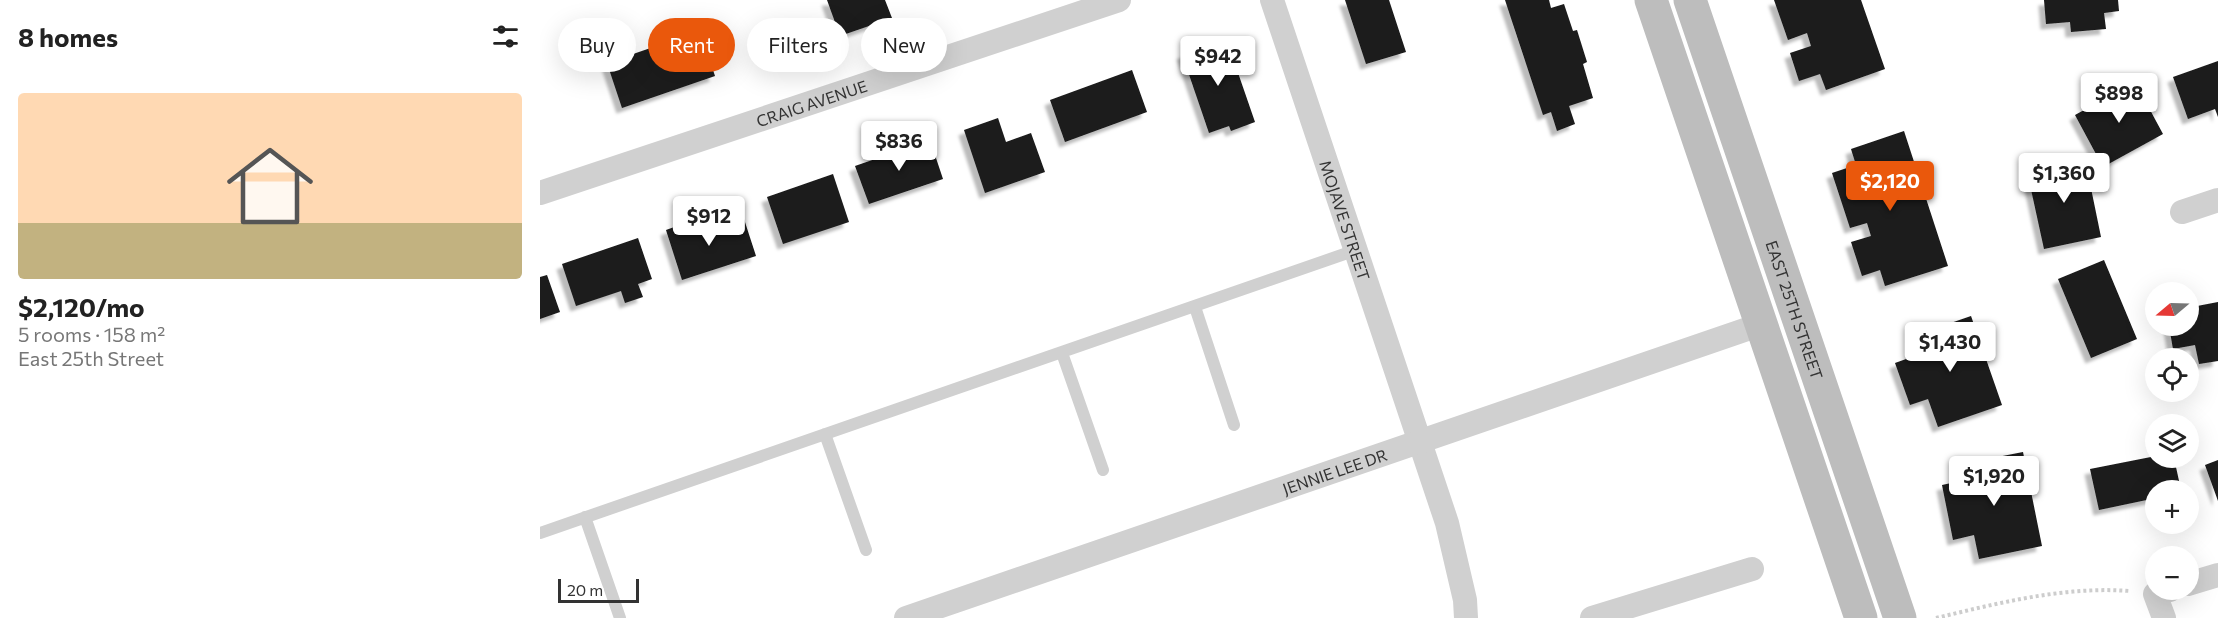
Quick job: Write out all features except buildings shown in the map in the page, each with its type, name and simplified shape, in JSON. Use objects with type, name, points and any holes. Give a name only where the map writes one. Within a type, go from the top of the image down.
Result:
[{"type":"street","name":"CRAIG AVENUE","points":[[540,193],[1119,0]]},
{"type":"street","name":"MOJAVE STREET","points":[[1272,0],[1447,523],[1465,600],[1466,618]]},
{"type":"street","points":[[1651,0],[1861,618]]},
{"type":"street","name":"EAST 25TH STREET","points":[[1690,0],[1900,618]]},
{"type":"street","points":[[2182,212],[2218,200]]},
{"type":"street","name":"JENNIE LEE DR","points":[[906,618],[1762,324]]},
{"type":"street","points":[[1608,616],[1752,569]]},
{"type":"street","points":[[2199,581],[2218,575]]},
{"type":"street","points":[[2163,600],[2163,618]]},
{"type":"lane","points":[[540,533],[1356,250]]},
{"type":"lane","points":[[1195,307],[1234,425]]},
{"type":"lane","points":[[1062,353],[1103,470]]},
{"type":"lane","points":[[825,434],[866,550]]},
{"type":"lane","points":[[585,517],[620,618]]},
{"type":"path","points":[[1936,618],[2016,599],[2101,589],[2145,591]]}]
